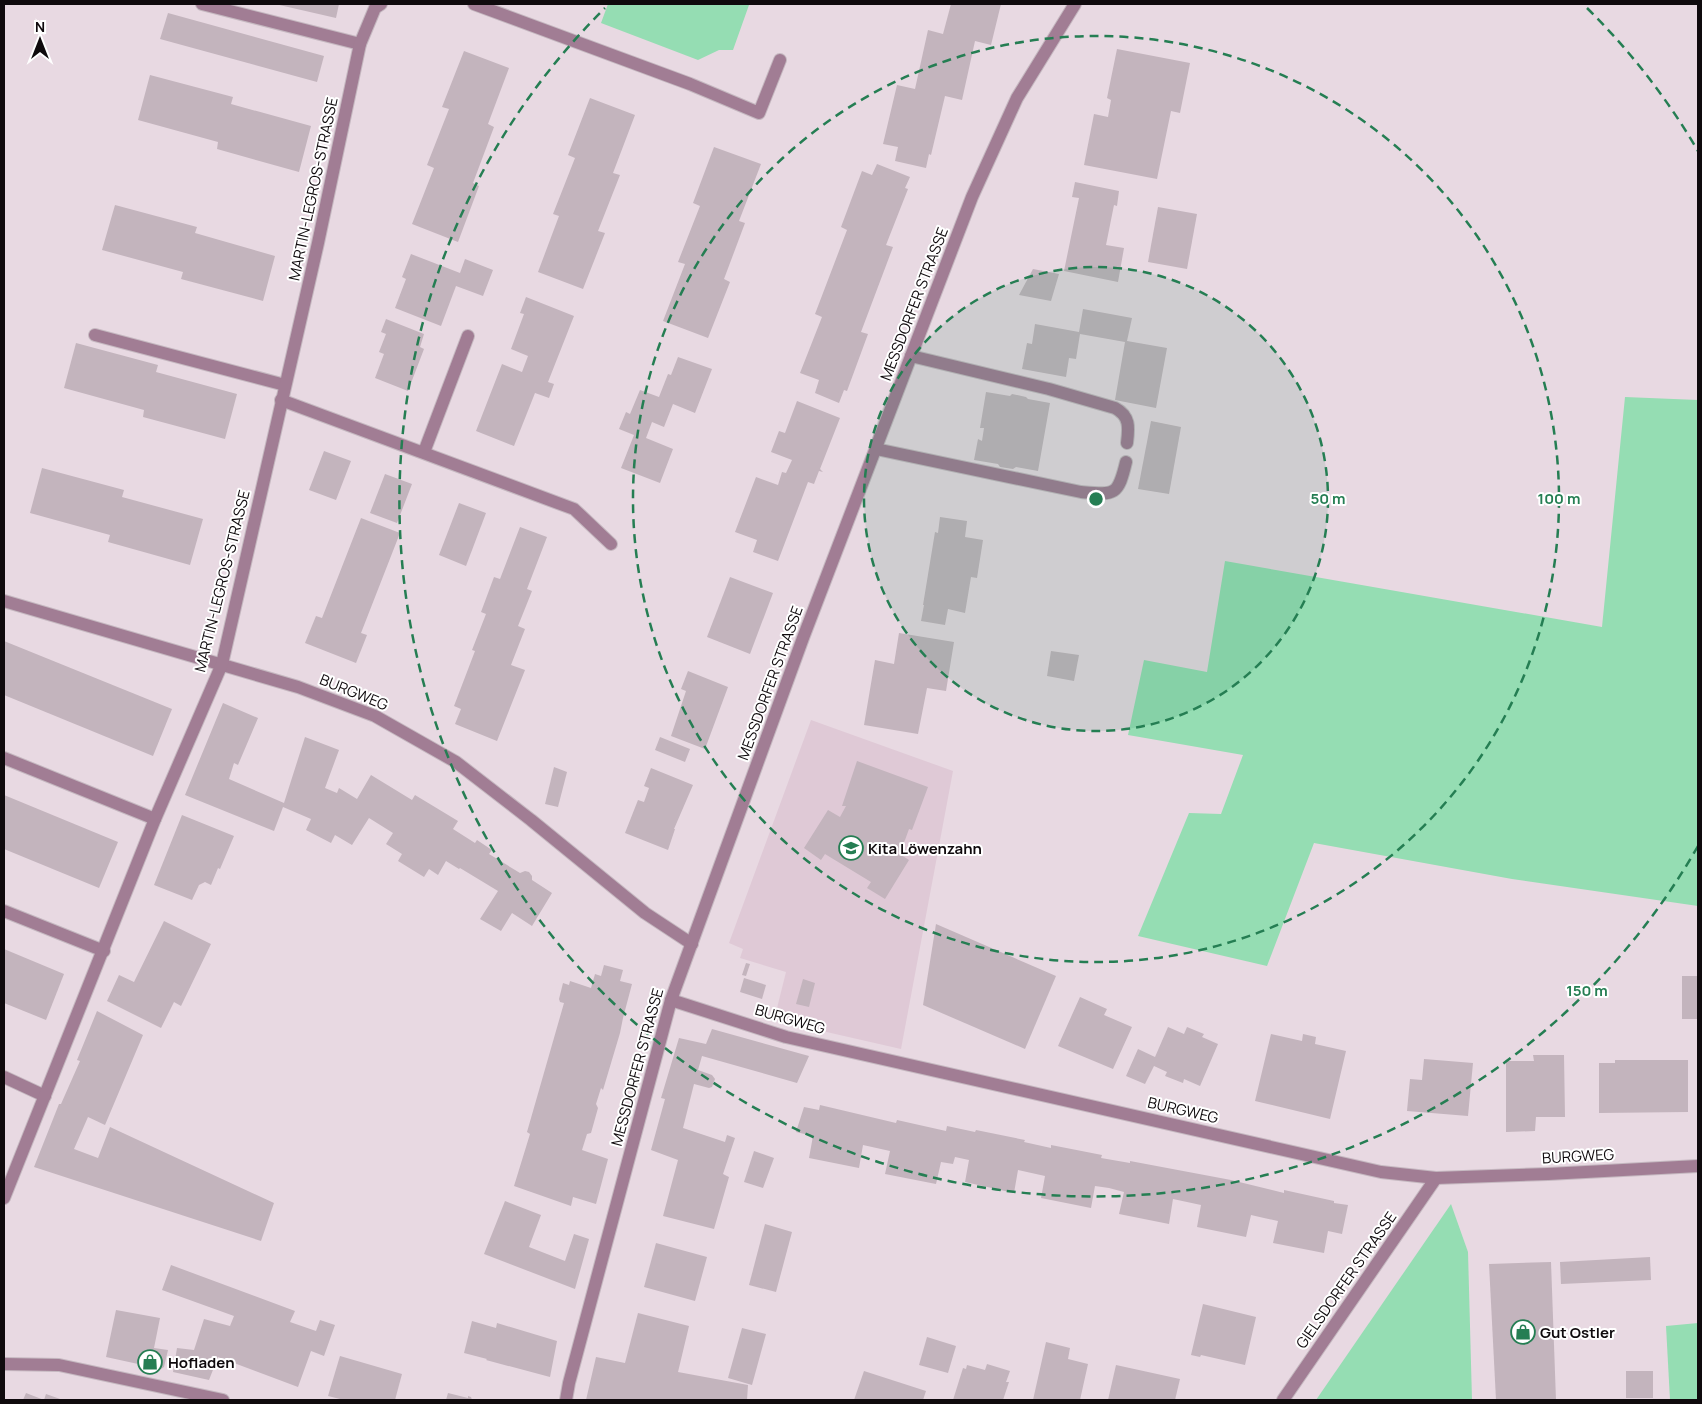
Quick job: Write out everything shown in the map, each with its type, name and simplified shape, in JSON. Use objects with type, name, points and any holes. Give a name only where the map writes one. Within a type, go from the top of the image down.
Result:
[{"type":"street","points":[[202,4],[360,44]]},
{"type":"street","name":"MARTIN-LEGROS-STRASSE","points":[[4,1198],[155,819],[222,664],[318,243],[360,44],[375,8],[381,4]]},
{"type":"street","points":[[474,4],[690,84],[759,113],[780,60]]},
{"type":"street","name":"MESSDORFER STRASSE","points":[[566,1400],[671,1000],[803,638],[972,197],[1017,98],[1075,4]]},
{"type":"street","points":[[95,335],[285,385]]},
{"type":"street","points":[[424,452],[468,336]]},
{"type":"street","points":[[911,356],[1049,389],[1115,408],[1122,411],[1129,424],[1127,443]]},
{"type":"street","points":[[281,400],[574,509],[611,544]]},
{"type":"street","points":[[876,449],[1081,492],[1101,494],[1117,488],[1122,483],[1126,462]]},
{"type":"street","name":"BURGWEG","points":[[7,602],[298,687],[375,716],[456,762],[646,913],[692,944]]},
{"type":"street","points":[[4,758],[155,819]]},
{"type":"street","points":[[4,911],[104,951]]},
{"type":"street","name":"BURGWEG","points":[[671,1000],[786,1037],[1381,1172],[1436,1178],[1698,1166]]},
{"type":"street","points":[[4,1077],[45,1096]]},
{"type":"street","name":"GIELSDORFER STRASSE","points":[[1283,1400],[1436,1178]]},
{"type":"street","points":[[4,1364],[59,1365],[222,1400]]},
{"type":"shaded area","name":"Kita Löwenzahn","points":[[811,720],[953,771],[901,1049],[774,1020],[786,972],[740,958],[743,949],[729,943]]},
{"type":"green space","points":[[608,4],[749,5],[733,50],[719,50],[698,60],[601,23]]},
{"type":"green space","points":[[1625,397],[1698,400],[1698,906],[1512,879],[1314,843],[1267,966],[1138,936],[1189,813],[1221,814],[1243,755],[1128,735],[1144,660],[1207,672],[1225,561],[1602,627]]},
{"type":"green space","points":[[1451,1204],[1468,1252],[1472,1400],[1316,1400]]},
{"type":"green space","points":[[1698,1323],[1698,1400],[1670,1400],[1666,1326]]},
{"type":"building","points":[[275,4],[339,4],[336,18]]},
{"type":"building","points":[[951,4],[1001,4],[991,45],[975,41],[962,100],[945,96],[931,155],[929,154],[926,168],[895,161],[898,147],[883,144],[897,85],[915,89],[928,30],[943,34]]},
{"type":"building","points":[[168,13],[324,56],[317,82],[160,39]]},
{"type":"building","points":[[1117,49],[1190,63],[1180,113],[1171,111],[1157,179],[1084,165],[1094,114],[1108,117],[1111,100],[1107,98]]},
{"type":"building","points":[[464,51],[509,68],[488,124],[494,127],[473,183],[479,186],[458,242],[412,224],[434,168],[427,165],[449,109],[442,107]]},
{"type":"building","points":[[150,75],[233,97],[231,104],[311,126],[299,172],[217,149],[218,142],[138,120]]},
{"type":"building","points":[[590,98],[635,115],[613,173],[620,175],[598,231],[605,233],[583,289],[538,272],[559,216],[553,214],[575,158],[568,155]]},
{"type":"building","points":[[714,147],[761,164],[739,221],[745,223],[724,279],[730,282],[708,338],[663,321],[685,264],[678,262],[700,206],[693,203]]},
{"type":"building","points":[[877,164],[910,177],[905,188],[908,189],[886,245],[893,247],[861,332],[868,334],[847,391],[844,390],[839,403],[815,393],[819,380],[800,373],[822,317],[815,314],[847,230],[841,227],[862,171],[872,175]]},
{"type":"building","points":[[1075,182],[1119,191],[1117,206],[1114,205],[1106,245],[1124,248],[1118,282],[1064,271],[1079,198],[1072,197]]},
{"type":"building","points":[[115,205],[197,227],[195,233],[275,256],[263,301],[181,279],[183,272],[102,250]]},
{"type":"building","points":[[1158,207],[1197,214],[1187,269],[1148,262]]},
{"type":"building","points":[[411,254],[460,273],[465,259],[493,270],[483,296],[456,286],[441,326],[395,308],[406,279],[402,277]]},
{"type":"building","points":[[1033,269],[1059,274],[1051,301],[1019,295]]},
{"type":"building","points":[[526,297],[574,316],[548,382],[554,384],[549,398],[535,393],[514,446],[476,431],[502,364],[522,372],[528,356],[511,349],[524,314],[520,313]]},
{"type":"building","points":[[1083,309],[1132,318],[1127,341],[1167,348],[1156,408],[1115,400],[1125,342],[1080,334],[1076,359],[1069,358],[1066,377],[1022,369],[1027,343],[1032,344],[1035,324],[1079,332]]},
{"type":"building","points":[[386,319],[424,334],[420,347],[424,349],[408,391],[375,378],[384,354],[379,352],[386,334],[381,332]]},
{"type":"building","points":[[76,343],[158,365],[156,372],[237,394],[225,439],[143,417],[144,410],[64,388]]},
{"type":"building","points":[[678,357],[712,369],[695,413],[673,404],[664,427],[652,422],[646,438],[673,449],[660,483],[621,468],[634,435],[619,429],[626,412],[630,414],[640,390],[659,397],[668,374],[671,375]]},
{"type":"building","points":[[986,392],[1010,396],[1012,394],[1050,403],[1038,471],[1016,467],[1013,469],[1000,467],[998,464],[974,460],[978,439],[982,441],[984,428],[980,428]]},
{"type":"building","points":[[797,401],[840,418],[820,469],[823,472],[819,471],[814,484],[808,482],[778,561],[753,552],[757,540],[735,532],[756,477],[778,485],[782,472],[786,473],[792,460],[771,452],[779,431],[785,433]]},
{"type":"building","points":[[1151,421],[1181,427],[1169,494],[1138,489]]},
{"type":"building","points":[[324,451],[351,461],[336,500],[309,490]]},
{"type":"building","points":[[42,468],[124,490],[122,497],[203,519],[190,565],[108,542],[110,535],[30,513]]},
{"type":"building","points":[[385,474],[412,484],[397,523],[370,513]]},
{"type":"building","points":[[459,503],[486,513],[466,566],[439,555]]},
{"type":"building","points":[[940,517],[967,521],[965,537],[983,540],[977,578],[971,577],[965,613],[948,609],[945,625],[921,621],[935,532],[938,533]]},
{"type":"building","points":[[361,518],[400,533],[361,633],[367,635],[356,663],[305,643],[316,616],[322,618]]},
{"type":"building","points":[[520,527],[547,537],[527,589],[532,591],[518,626],[525,629],[511,665],[525,670],[497,741],[455,724],[461,709],[454,706],[475,651],[472,650],[486,614],[481,612],[494,577],[500,579]]},
{"type":"building","points":[[730,577],[773,593],[750,654],[707,637]]},
{"type":"building","points":[[899,633],[954,642],[946,691],[927,688],[918,734],[864,725],[875,660],[894,664]]},
{"type":"building","points":[[4,641],[172,709],[153,756],[4,695]]},
{"type":"building","points":[[1051,651],[1079,655],[1074,681],[1047,676]]},
{"type":"building","points":[[688,671],[728,687],[705,749],[671,736],[686,691],[681,689]]},
{"type":"building","points":[[223,703],[258,718],[238,765],[234,763],[229,779],[284,803],[305,737],[339,750],[325,788],[337,793],[339,788],[357,799],[371,775],[412,800],[415,795],[458,821],[453,829],[475,843],[477,840],[492,850],[489,854],[520,873],[529,872],[532,880],[552,893],[532,926],[512,913],[501,931],[480,919],[498,891],[446,861],[438,875],[429,869],[424,877],[398,861],[402,854],[386,844],[393,833],[369,818],[352,845],[335,835],[331,843],[306,830],[311,819],[283,807],[274,831],[185,795]]},
{"type":"building","points":[[660,737],[690,749],[685,762],[655,750]]},
{"type":"building","points":[[857,761],[928,787],[912,830],[909,829],[898,853],[909,860],[885,899],[867,888],[871,882],[825,854],[821,860],[804,848],[828,810],[840,817],[846,806],[842,806]]},
{"type":"building","points":[[554,767],[567,772],[558,807],[545,804]]},
{"type":"building","points":[[651,768],[693,785],[674,829],[668,850],[625,833],[638,800],[644,802],[649,788],[644,786]]},
{"type":"building","points":[[4,795],[118,842],[99,888],[4,849]]},
{"type":"building","points":[[182,815],[234,836],[211,885],[205,882],[199,885],[192,900],[154,885]]},
{"type":"building","points":[[164,921],[211,944],[181,1006],[174,1002],[161,1028],[107,1001],[119,975],[134,982]]},
{"type":"building","points":[[936,924],[1056,976],[1025,1049],[923,1005]]},
{"type":"building","points":[[4,949],[64,974],[46,1020],[4,1003]]},
{"type":"building","points":[[746,963],[750,964],[746,976],[742,975]]},
{"type":"building","points":[[604,965],[623,970],[620,981],[632,984],[603,1090],[601,1088],[596,1104],[598,1108],[591,1133],[587,1134],[582,1150],[608,1159],[596,1204],[573,1197],[571,1206],[514,1186],[530,1134],[527,1132],[564,1003],[560,1002],[559,999],[563,983],[569,985],[570,981],[591,988],[595,974],[601,976]]},
{"type":"building","points":[[1682,976],[1698,976],[1698,1019],[1682,1019]]},
{"type":"building","points":[[744,978],[766,985],[762,999],[740,992]]},
{"type":"building","points":[[803,979],[815,983],[809,1007],[796,1004]]},
{"type":"building","points":[[1080,997],[1107,1009],[1104,1015],[1132,1027],[1113,1069],[1058,1046]]},
{"type":"building","points":[[97,1011],[143,1035],[105,1125],[88,1117],[74,1149],[98,1158],[110,1127],[274,1203],[261,1241],[34,1167],[59,1104],[61,1104],[80,1061],[77,1060]]},
{"type":"building","points":[[1168,1027],[1184,1034],[1187,1027],[1204,1034],[1202,1037],[1218,1044],[1200,1086],[1184,1079],[1183,1083],[1165,1076],[1167,1072],[1154,1066],[1145,1084],[1126,1076],[1138,1049],[1155,1057]]},
{"type":"building","points":[[712,1029],[809,1056],[797,1083],[702,1056],[698,1070],[712,1075],[715,1079],[712,1087],[709,1088],[694,1084],[683,1128],[725,1142],[727,1135],[735,1138],[723,1174],[729,1177],[714,1229],[663,1216],[678,1160],[651,1150],[665,1099],[661,1098],[679,1038],[706,1044]]},
{"type":"building","points":[[1271,1034],[1302,1041],[1303,1034],[1316,1037],[1315,1044],[1346,1051],[1330,1119],[1255,1101]]},
{"type":"building","points":[[1533,1055],[1564,1055],[1565,1117],[1536,1117],[1535,1131],[1506,1132],[1506,1061],[1534,1061]]},
{"type":"building","points":[[1424,1059],[1473,1063],[1468,1116],[1407,1111],[1410,1079],[1422,1080]]},
{"type":"building","points":[[1615,1060],[1688,1060],[1688,1112],[1599,1113],[1599,1063],[1615,1063]]},
{"type":"building","points":[[820,1105],[896,1123],[897,1120],[946,1131],[947,1126],[975,1132],[976,1130],[1025,1140],[1024,1142],[1051,1148],[1051,1145],[1102,1155],[1101,1158],[1130,1163],[1130,1161],[1231,1180],[1284,1193],[1284,1190],[1334,1201],[1334,1203],[1348,1205],[1342,1234],[1328,1231],[1324,1253],[1273,1243],[1278,1221],[1251,1215],[1246,1237],[1197,1227],[1201,1205],[1173,1199],[1169,1224],[1119,1214],[1124,1192],[1109,1188],[1095,1186],[1091,1208],[1041,1198],[1045,1176],[1018,1170],[1014,1193],[965,1182],[969,1160],[955,1157],[953,1164],[941,1162],[936,1184],[885,1174],[890,1151],[863,1145],[859,1168],[809,1158],[813,1136],[796,1132],[804,1107],[819,1110]]},
{"type":"building","points":[[754,1151],[774,1158],[763,1188],[744,1182]]},
{"type":"building","points":[[505,1201],[541,1215],[529,1247],[565,1261],[574,1234],[589,1239],[575,1289],[484,1254]]},
{"type":"building","points":[[765,1224],[792,1232],[776,1292],[749,1285]]},
{"type":"building","points":[[656,1243],[707,1257],[695,1301],[644,1287]]},
{"type":"building","points":[[1650,1257],[1651,1280],[1561,1284],[1560,1262]]},
{"type":"building","name":"Gut Ostler","points":[[1551,1262],[1556,1400],[1496,1400],[1489,1264]]},
{"type":"building","points":[[171,1265],[295,1311],[290,1322],[316,1331],[320,1320],[335,1325],[324,1356],[311,1351],[298,1387],[218,1357],[209,1380],[173,1372],[177,1348],[194,1350],[204,1319],[230,1326],[234,1316],[162,1290]]},
{"type":"building","points":[[1203,1304],[1256,1317],[1245,1365],[1201,1355],[1200,1357],[1191,1355]]},
{"type":"building","points":[[116,1310],[160,1318],[154,1348],[168,1350],[164,1367],[161,1369],[106,1357]]},
{"type":"building","points":[[638,1313],[689,1326],[678,1372],[748,1385],[747,1400],[586,1400],[596,1357],[625,1363]]},
{"type":"building","points":[[472,1321],[496,1328],[497,1323],[557,1341],[550,1377],[464,1353]]},
{"type":"building","points":[[742,1328],[766,1334],[752,1385],[728,1378]]},
{"type":"building","points":[[927,1337],[956,1346],[948,1373],[919,1365]]},
{"type":"building","points":[[1046,1342],[1070,1348],[1068,1359],[1088,1364],[1080,1400],[1033,1400]]},
{"type":"building","points":[[340,1356],[402,1374],[395,1400],[344,1400],[328,1396]]},
{"type":"building","points":[[987,1364],[1010,1371],[1006,1382],[1009,1382],[1003,1400],[953,1400],[963,1368],[966,1369],[967,1365],[985,1370]]},
{"type":"building","points":[[1116,1365],[1180,1379],[1175,1400],[1108,1400]]},
{"type":"building","points":[[864,1371],[926,1391],[923,1400],[854,1400]]},
{"type":"building","points":[[1626,1371],[1653,1371],[1653,1398],[1626,1398]]},
{"type":"building","points":[[26,1393],[44,1400],[23,1400]]},
{"type":"building","points":[[448,1393],[468,1398],[468,1396],[472,1400],[446,1400]]},
{"type":"building","points":[[46,1394],[63,1400],[44,1400]]},
{"type":"place","name":"Kita Löwenzahn","points":[[851,848]]},
{"type":"place","name":"Gut Ostler","points":[[1523,1332]]},
{"type":"place","name":"Hofladen","points":[[150,1362]]}]
